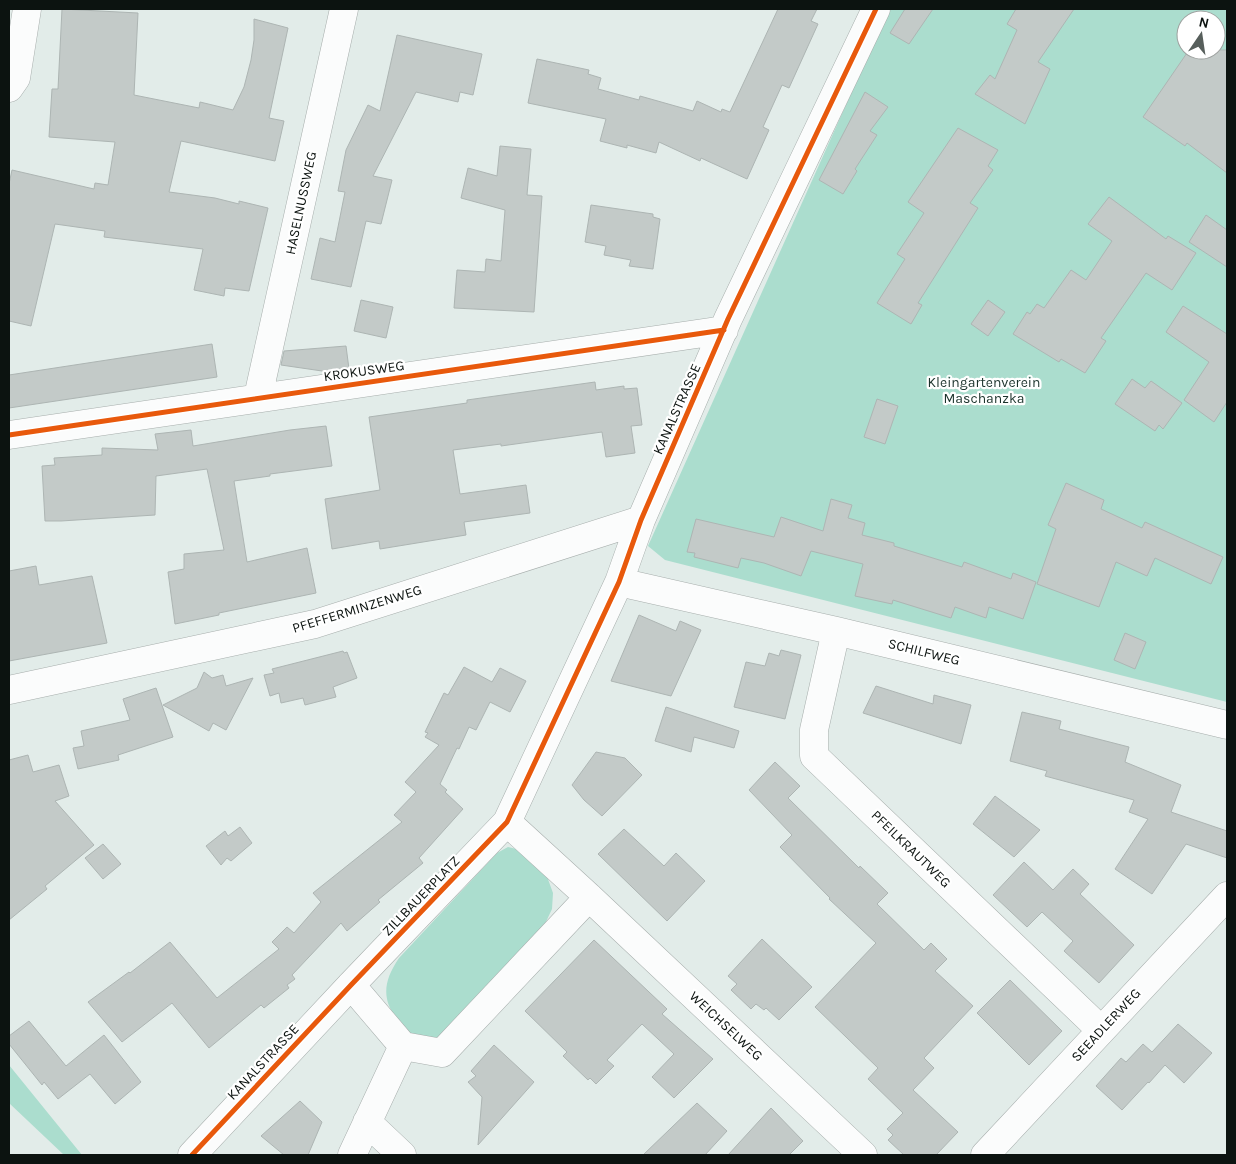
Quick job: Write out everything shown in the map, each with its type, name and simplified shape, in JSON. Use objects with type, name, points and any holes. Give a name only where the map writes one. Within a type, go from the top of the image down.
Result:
[{"type":"street","points":[[9,88],[16,78],[27,9]]},
{"type":"street","name":"HASELNUSSWEG","points":[[258,397],[344,9]]},
{"type":"street","name":"KANALSTRASSE","points":[[507,822],[619,582],[641,520],[724,330],[876,9]]},
{"type":"street","name":"KROKUSWEG","points":[[9,435],[724,330]]},
{"type":"street","name":"PFEFFERMINZENWEG","points":[[9,690],[315,624],[641,520]]},
{"type":"street","name":"SCHILFWEG","points":[[619,582],[836,631],[1227,725]]},
{"type":"street","name":"PFEILKRAUTWEG","points":[[836,631],[814,730],[814,756],[1100,1030]]},
{"type":"street","points":[[351,985],[403,1046],[442,1053],[589,897],[507,822]]},
{"type":"street","name":"ZILLBAUERPLATZ","points":[[351,985],[507,822]]},
{"type":"street","name":"SEEADLERWEG","points":[[985,1155],[1227,896]]},
{"type":"street","name":"WEICHSELWEG","points":[[589,897],[862,1155]]},
{"type":"street","name":"KANALSTRASSE","points":[[192,1155],[351,985]]},
{"type":"street","points":[[352,1155],[403,1046]]},
{"type":"street","points":[[367,1122],[402,1155]]},
{"type":"green space","name":"Kleingartenverein Maschanzka","points":[[889,9],[1227,9],[1227,702],[665,560],[648,546]]},
{"type":"green space","points":[[508,847],[525,851],[545,871],[553,893],[552,909],[544,926],[444,1036],[427,1039],[415,1036],[395,1017],[387,1000],[387,984],[393,967],[399,958],[497,853]]},
{"type":"green space","points":[[9,1065],[82,1155],[64,1155],[9,1103]]},
{"type":"building","points":[[62,9],[138,13],[134,95],[199,108],[200,102],[233,110],[244,87],[251,60],[254,40],[254,19],[288,28],[269,118],[284,121],[275,161],[181,141],[169,192],[215,198],[239,204],[239,201],[268,208],[249,291],[225,288],[224,296],[194,290],[203,249],[104,237],[105,231],[55,224],[31,326],[9,321],[9,184],[12,170],[94,189],[95,183],[108,185],[115,142],[49,137],[52,89],[58,89]]},
{"type":"building","points":[[778,9],[817,9],[811,21],[818,24],[789,88],[782,85],[763,127],[769,130],[747,179],[701,158],[700,161],[659,142],[656,153],[627,145],[627,148],[600,141],[606,119],[528,103],[537,59],[589,70],[588,74],[601,78],[598,89],[639,100],[640,96],[693,111],[697,101],[721,112],[722,109],[730,112]]},
{"type":"building","points":[[905,9],[933,9],[909,44],[890,33]]},
{"type":"building","points":[[1016,9],[1074,9],[1038,62],[1050,69],[1025,124],[975,94],[990,75],[995,79],[1017,30],[1007,24]]},
{"type":"building","points":[[397,35],[482,54],[473,95],[460,92],[458,102],[416,92],[373,176],[392,180],[381,224],[366,221],[351,287],[311,279],[320,238],[335,242],[345,192],[338,191],[346,150],[368,105],[380,111]]},
{"type":"building","points":[[1227,50],[1227,173],[1187,143],[1185,146],[1143,117],[1182,60],[1226,60]]},
{"type":"building","points":[[865,92],[888,107],[870,131],[877,135],[855,169],[857,171],[843,194],[819,180]]},
{"type":"building","points":[[958,128],[998,150],[988,166],[993,170],[970,203],[978,208],[918,303],[922,305],[911,324],[877,303],[905,259],[897,254],[924,213],[908,202]]},
{"type":"building","points":[[500,146],[531,149],[527,195],[542,196],[534,312],[454,308],[457,270],[485,272],[486,259],[501,261],[505,210],[461,198],[468,168],[497,176]]},
{"type":"building","points":[[1109,197],[1166,239],[1168,236],[1196,253],[1172,290],[1146,273],[1101,338],[1106,341],[1085,373],[1061,359],[1059,362],[1013,334],[1027,312],[1030,314],[1037,304],[1044,308],[1071,270],[1086,280],[1112,241],[1088,224]]},
{"type":"building","points":[[591,205],[653,214],[653,217],[660,219],[653,269],[629,266],[631,260],[604,255],[606,246],[585,242]]},
{"type":"building","points":[[1206,215],[1227,230],[1227,267],[1189,242]]},
{"type":"building","points":[[361,300],[393,307],[386,338],[354,331]]},
{"type":"building","points":[[988,300],[1005,312],[988,336],[971,324]]},
{"type":"building","points":[[1183,306],[1227,334],[1227,402],[1214,422],[1184,400],[1209,362],[1166,332]]},
{"type":"building","points":[[212,344],[217,377],[9,408],[9,375]]},
{"type":"building","points":[[346,346],[349,369],[329,372],[281,365],[284,351]]},
{"type":"building","points":[[1132,379],[1145,388],[1151,381],[1182,403],[1163,429],[1159,425],[1155,431],[1115,404]]},
{"type":"building","points":[[595,382],[596,390],[624,386],[624,389],[637,388],[642,425],[631,426],[635,453],[606,457],[602,432],[501,446],[501,444],[453,450],[460,494],[526,485],[530,513],[464,522],[466,535],[380,549],[379,541],[332,549],[325,499],[380,490],[369,417],[467,403],[467,400]]},
{"type":"building","points":[[877,399],[898,406],[885,444],[864,437]]},
{"type":"building","points":[[326,426],[332,466],[234,481],[247,562],[307,548],[316,593],[175,624],[168,572],[184,569],[184,554],[224,550],[207,469],[156,476],[155,515],[45,521],[42,466],[55,465],[54,458],[102,455],[102,448],[158,450],[155,434],[191,430],[193,446]]},
{"type":"building","points":[[1066,483],[1104,500],[1101,509],[1142,528],[1145,522],[1223,557],[1211,584],[1155,558],[1147,576],[1116,562],[1099,607],[1037,584],[1056,529],[1048,525]]},
{"type":"building","points":[[831,499],[852,505],[848,518],[865,523],[862,535],[894,543],[894,546],[962,567],[964,562],[1011,579],[1013,573],[1036,582],[1023,619],[989,607],[986,618],[955,607],[951,618],[893,600],[892,604],[855,596],[863,564],[811,551],[801,576],[764,563],[741,558],[738,568],[694,557],[695,553],[687,552],[696,519],[774,537],[781,517],[823,531]]},
{"type":"building","points":[[36,566],[39,585],[92,576],[107,643],[9,661],[9,571]]},
{"type":"building","points":[[639,615],[676,631],[680,621],[701,630],[671,696],[611,681]]},
{"type":"building","points":[[1125,633],[1146,642],[1135,669],[1114,660]]},
{"type":"building","points":[[781,650],[801,655],[785,719],[734,707],[746,662],[765,666],[769,653],[779,656]]},
{"type":"building","points":[[343,651],[344,653],[347,652],[357,678],[333,687],[336,697],[305,705],[303,698],[281,703],[279,693],[270,696],[264,675],[274,673],[272,669]]},
{"type":"building","points":[[464,667],[492,682],[500,668],[526,681],[510,712],[490,702],[476,730],[469,727],[459,749],[457,748],[440,784],[447,790],[445,792],[463,809],[419,858],[423,863],[378,900],[380,902],[347,931],[341,923],[292,975],[295,979],[287,985],[289,988],[264,1008],[261,1005],[209,1048],[172,1003],[122,1042],[88,1002],[170,942],[217,998],[279,949],[272,942],[287,927],[294,933],[321,902],[313,893],[402,822],[394,815],[416,792],[405,782],[439,745],[425,737],[428,733],[425,732],[444,693],[448,695]]},
{"type":"building","points":[[204,672],[212,678],[223,675],[226,686],[253,678],[226,730],[213,723],[209,731],[163,705],[197,688]]},
{"type":"building","points":[[876,686],[933,704],[934,695],[971,705],[961,744],[863,713]]},
{"type":"building","points":[[156,688],[173,737],[118,755],[119,760],[78,769],[73,748],[84,746],[81,731],[130,720],[123,699]]},
{"type":"building","points":[[666,707],[739,731],[734,748],[694,737],[691,752],[655,741]]},
{"type":"building","points":[[1022,712],[1061,721],[1059,729],[1129,747],[1125,762],[1181,785],[1171,812],[1227,831],[1227,858],[1186,844],[1152,894],[1115,869],[1148,819],[1129,812],[1134,800],[1045,776],[1047,771],[1010,761]]},
{"type":"building","points":[[596,752],[625,758],[642,775],[602,816],[584,800],[572,785]]},
{"type":"building","points":[[28,755],[33,772],[59,765],[69,796],[55,801],[94,845],[45,886],[47,889],[9,920],[9,760]]},
{"type":"building","points":[[775,762],[800,786],[788,798],[859,868],[860,866],[888,893],[877,904],[924,950],[931,943],[947,959],[935,971],[973,1006],[924,1058],[934,1068],[913,1090],[958,1132],[936,1155],[904,1155],[888,1140],[893,1135],[887,1129],[903,1113],[868,1079],[878,1068],[815,1007],[876,943],[829,899],[780,847],[792,835],[749,790]]},
{"type":"building","points":[[995,796],[1040,830],[1014,857],[973,824]]},
{"type":"building","points":[[240,827],[252,843],[231,861],[227,858],[221,865],[206,846],[225,831],[228,836]]},
{"type":"building","points":[[624,829],[664,866],[676,853],[705,881],[667,921],[598,854]]},
{"type":"building","points":[[103,844],[121,864],[103,879],[85,858]]},
{"type":"building","points":[[1024,862],[1053,890],[1073,869],[1089,884],[1080,894],[1134,945],[1099,983],[1064,951],[1073,941],[1042,912],[1027,927],[993,895]]},
{"type":"building","points":[[762,939],[812,987],[779,1020],[766,1008],[764,1010],[756,1004],[751,1009],[731,990],[737,984],[728,976]]},
{"type":"building","points":[[594,940],[667,1009],[662,1014],[713,1059],[674,1098],[652,1077],[674,1054],[642,1024],[607,1060],[614,1066],[596,1084],[590,1078],[588,1080],[563,1056],[567,1052],[525,1011]]},
{"type":"building","points":[[1010,980],[1062,1031],[1029,1065],[977,1013]]},
{"type":"building","points":[[29,1021],[66,1066],[104,1035],[141,1082],[115,1104],[90,1074],[58,1099],[44,1082],[42,1085],[9,1044],[9,1036]]},
{"type":"building","points":[[1178,1024],[1212,1053],[1184,1083],[1165,1065],[1122,1110],[1096,1086],[1121,1058],[1126,1062],[1143,1044],[1152,1052]]},
{"type":"building","points":[[494,1045],[534,1082],[478,1145],[482,1097],[468,1082],[476,1076],[471,1071]]},
{"type":"building","points":[[300,1101],[322,1122],[308,1155],[284,1155],[261,1136]]},
{"type":"building","points":[[697,1103],[727,1131],[705,1155],[643,1155]]},
{"type":"building","points":[[771,1108],[803,1141],[789,1155],[728,1155]]},
{"type":"cycle path","points":[[192,1155],[507,822],[619,582],[641,520],[728,319],[876,9]]},
{"type":"cycle path","points":[[9,435],[724,330]]}]
